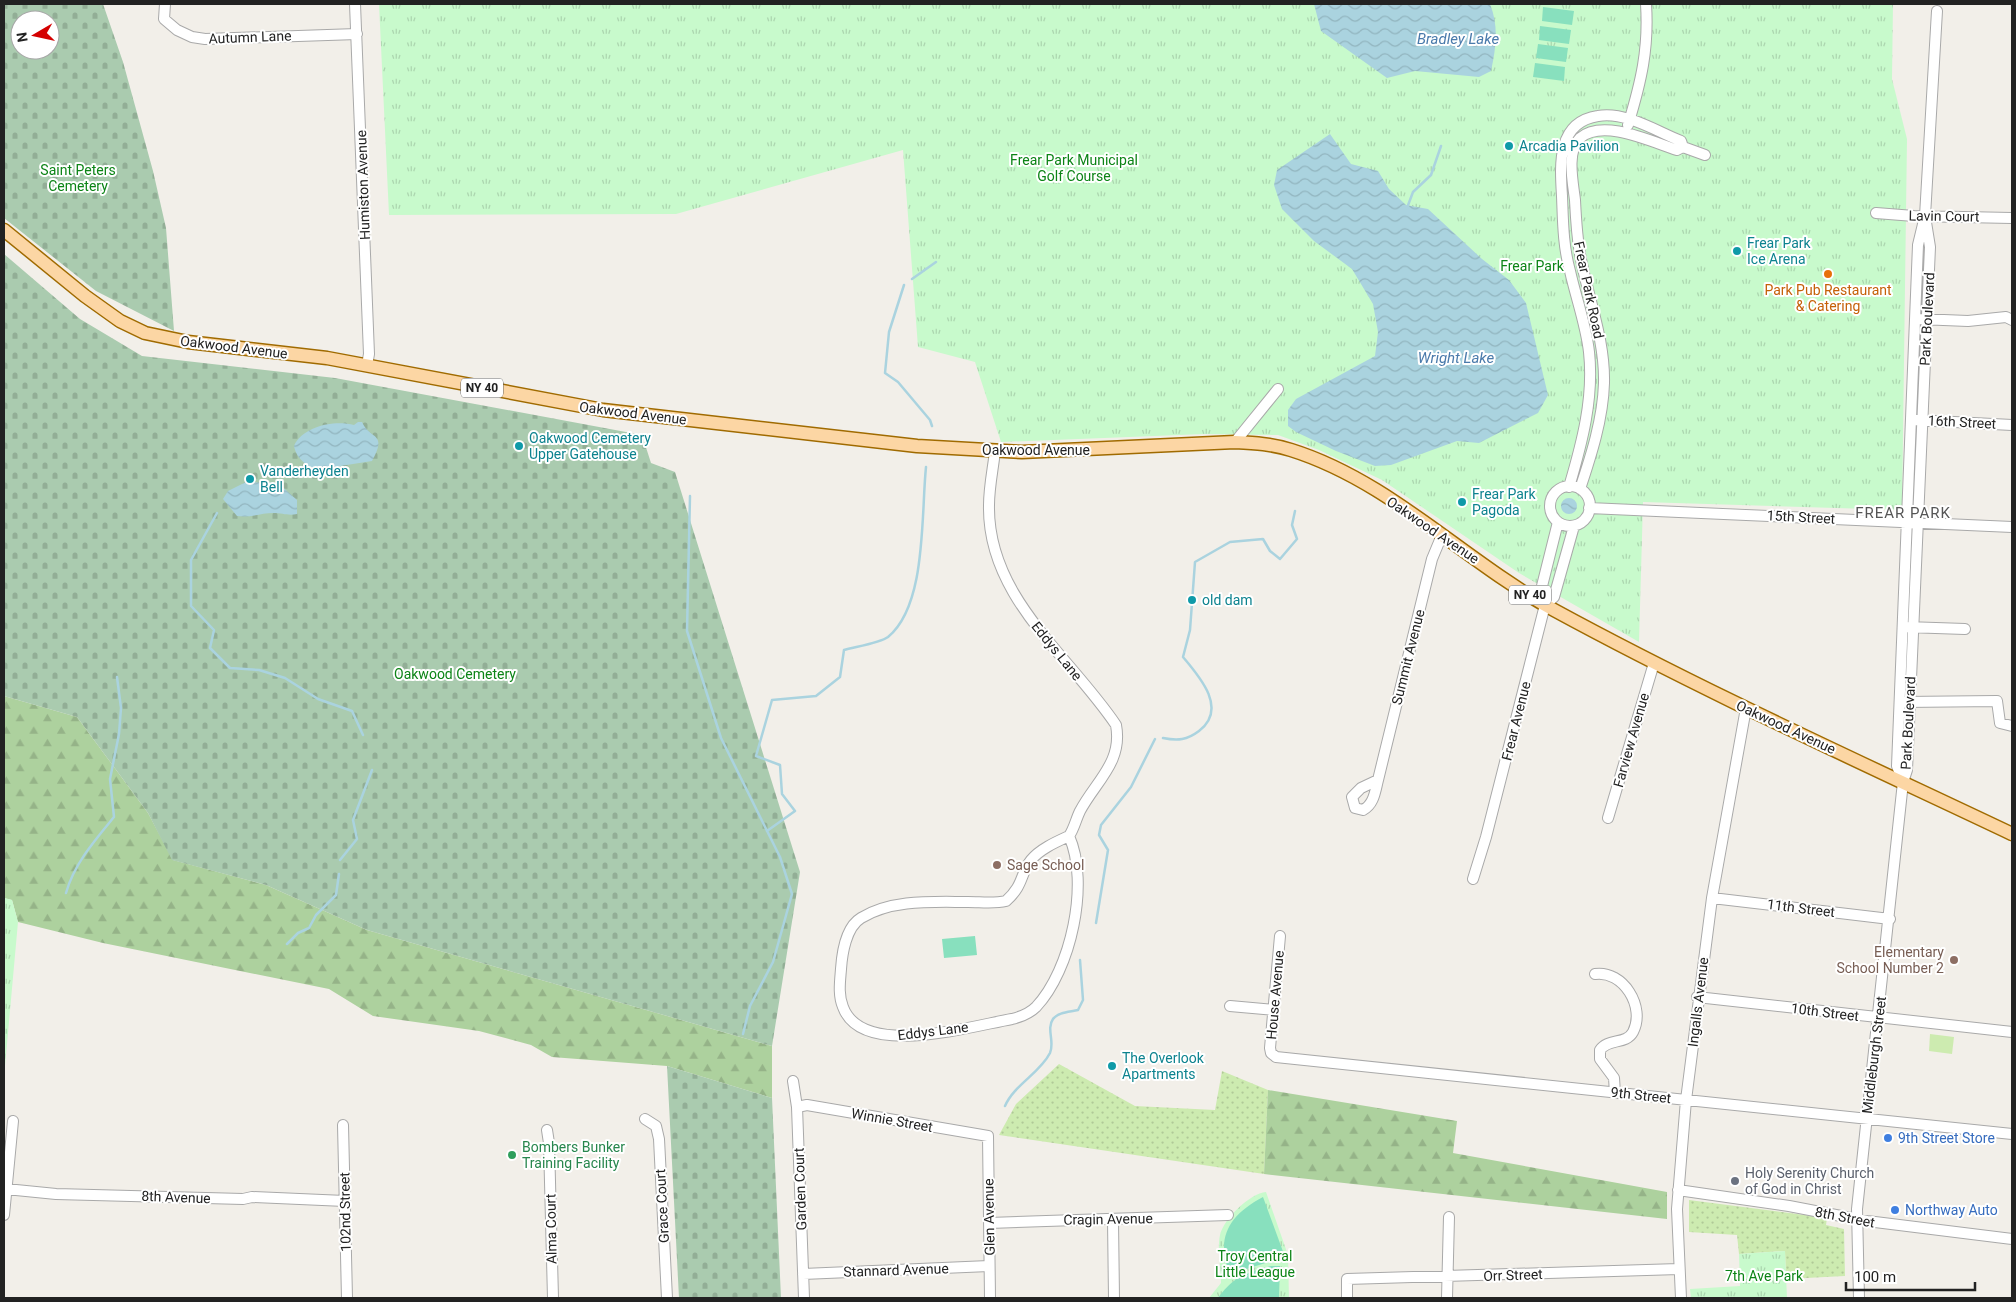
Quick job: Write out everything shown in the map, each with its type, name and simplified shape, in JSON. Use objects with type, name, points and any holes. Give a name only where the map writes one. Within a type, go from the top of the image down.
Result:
[{"type":"main road","name":"Oakwood Avenue","points":[[4,230],[85,296],[120,321],[146,333],[188,342],[327,358],[603,410],[917,446],[995,452],[1093,450],[1235,442],[1267,444],[1315,459],[1371,488],[1545,605],[1654,663],[2012,834]]},
{"type":"street","name":"Autumn Lane","points":[[165,4],[164,19],[177,30],[192,37],[225,39],[357,34]]},
{"type":"street","name":"Humiston Avenue","points":[[355,4],[363,152],[367,366]]},
{"type":"street","points":[[1626,134],[1645,66],[1646,4]]},
{"type":"street","name":"Park Boulevard","points":[[1913,522],[1911,420],[1930,247],[1926,216],[1938,10]]},
{"type":"street","name":"Frear Park Road","points":[[1569,487],[1584,433],[1590,388],[1590,367],[1586,333],[1566,255],[1560,157],[1568,134],[1579,123],[1598,116],[1621,116],[1680,141],[1683,147],[1705,155]]},
{"type":"street","name":"Frear Park Road","points":[[1580,490],[1601,411],[1604,382],[1600,336],[1579,248],[1573,155],[1579,140],[1591,131],[1604,128],[1677,150],[1683,147]]},
{"type":"street","name":"Lavin Court","points":[[1876,213],[2012,218]]},
{"type":"street","points":[[1921,319],[1968,321],[2006,317],[2012,320]]},
{"type":"street","name":"Park Boulevard","points":[[1903,782],[1907,770],[1904,702],[1913,522],[1922,420],[1921,319]]},
{"type":"street","points":[[1235,442],[1278,389]]},
{"type":"street","name":"16th Street","points":[[1911,420],[2012,425]]},
{"type":"street","name":"Eddys Lane","points":[[995,452],[989,505],[996,556],[1019,604],[1116,725],[1118,739],[1114,757],[1079,812],[1069,836],[1051,844],[1031,860],[1021,884],[1006,901],[918,902],[894,906],[860,919],[850,932],[842,958],[840,993],[843,1008],[851,1020],[861,1029],[880,1035],[914,1036],[1012,1019],[1025,1015],[1035,1008],[1054,983],[1070,939],[1078,888],[1075,849],[1069,836]]},
{"type":"street","points":[[1558,522],[1541,590],[1545,605],[1554,597],[1574,526],[1585,519],[1590,508],[1587,497],[1580,490],[1569,487],[1558,491],[1551,501],[1551,513],[1558,522],[1574,526]]},
{"type":"street","name":"15th Street","points":[[1590,508],[2012,527]]},
{"type":"street","name":"Summit Avenue","points":[[1378,780],[1432,559],[1442,535]]},
{"type":"street","name":"Frear Avenue","points":[[1473,879],[1486,836],[1545,605]]},
{"type":"street","points":[[1908,627],[1965,630]]},
{"type":"street","name":"Farview Avenue","points":[[1608,818],[1654,663]]},
{"type":"street","points":[[1904,702],[1998,701],[2000,723],[2012,726]]},
{"type":"street","name":"Ingalls Avenue","points":[[1681,1298],[1678,1190],[1697,997],[1712,898],[1746,708]]},
{"type":"street","name":"Middleburgh Street","points":[[1859,1298],[1857,1219],[1903,782]]},
{"type":"street","name":"11th Street","points":[[1712,898],[1890,919]]},
{"type":"street","name":"House Avenue","points":[[1271,1053],[1280,936]]},
{"type":"street","points":[[1595,974],[1607,974],[1623,983],[1633,999],[1636,1014],[1633,1033],[1629,1037],[1607,1044],[1600,1050],[1600,1059],[1614,1078],[1615,1093]]},
{"type":"street","name":"10th Street","points":[[1697,997],[1878,1019],[2012,1032]]},
{"type":"street","points":[[1230,1006],[1274,1010]]},
{"type":"street","name":"9th Street","points":[[1271,1053],[1276,1057],[2012,1134]]},
{"type":"street","name":"Garden Court","points":[[793,1081],[797,1107],[804,1298]]},
{"type":"street","name":"Winnie Street","points":[[797,1107],[807,1105],[988,1136]]},
{"type":"street","name":"Grace Court","points":[[645,1119],[656,1126],[659,1140],[667,1298]]},
{"type":"street","points":[[4,1215],[13,1121]]},
{"type":"street","name":"102nd Street","points":[[343,1125],[347,1298]]},
{"type":"street","name":"Alma Court","points":[[547,1130],[549,1143],[553,1298]]},
{"type":"street","name":"Glen Avenue","points":[[988,1136],[990,1298]]},
{"type":"street","name":"8th Avenue","points":[[6,1189],[66,1194],[243,1199],[252,1197],[345,1201]]},
{"type":"street","name":"8th Street","points":[[1678,1190],[1788,1206],[1857,1219],[2012,1240]]},
{"type":"street","name":"Cragin Avenue","points":[[989,1223],[1228,1215]]},
{"type":"street","points":[[1448,1298],[1446,1277],[1449,1217]]},
{"type":"street","points":[[1114,1220],[1114,1298]]},
{"type":"street","name":"Stannard Avenue","points":[[803,1274],[989,1266]]},
{"type":"street","name":"Orr Street","points":[[1348,1298],[1347,1279],[1680,1269]]},
{"type":"green space","name":"Saint Peters Cemetery","points":[[4,4],[103,4],[123,62],[153,171],[166,228],[174,331],[96,291],[4,218]]},
{"type":"green space","name":"Frear Park","points":[[379,4],[1893,4],[1892,79],[1907,139],[1902,510],[1643,502],[1639,642],[1519,573],[1382,480],[1319,450],[1278,435],[1205,434],[1001,442],[975,362],[918,347],[903,150],[676,214],[389,215]]},
{"type":"green space","points":[[1543,7],[1574,11],[1572,25],[1542,21]]},
{"type":"green space","points":[[1540,26],[1571,30],[1569,44],[1539,40]]},
{"type":"green space","points":[[1538,44],[1568,48],[1566,62],[1536,58]]},
{"type":"green space","points":[[1535,63],[1565,67],[1564,81],[1533,77]]},
{"type":"green space","name":"Oakwood Cemetery","points":[[4,254],[80,319],[142,356],[335,378],[642,435],[651,463],[675,472],[800,872],[772,1046],[367,930],[266,885],[172,860],[148,813],[77,717],[4,696]]},
{"type":"green space","points":[[4,696],[77,717],[148,813],[173,860],[266,885],[367,930],[772,1046],[772,1098],[667,1066],[552,1057],[531,1045],[479,1031],[373,1016],[329,989],[103,943],[18,922],[12,900],[4,898]]},
{"type":"green space","points":[[4,898],[12,900],[18,922],[4,1077]]},
{"type":"green space","points":[[975,936],[977,955],[944,958],[942,939]]},
{"type":"green space","points":[[1930,1034],[1954,1037],[1952,1054],[1929,1051]]},
{"type":"green space","points":[[1059,1064],[1135,1106],[1215,1110],[1222,1071],[1268,1090],[1264,1174],[999,1135],[1016,1104]]},
{"type":"green space","points":[[667,1066],[772,1098],[781,1298],[679,1298]]},
{"type":"green space","points":[[1268,1090],[1457,1121],[1453,1153],[1667,1192],[1667,1219],[1264,1174]]},
{"type":"green space","name":"Troy Central Little League","points":[[1266,1192],[1288,1255],[1289,1298],[1209,1298],[1221,1283],[1219,1247],[1222,1229],[1245,1202],[1252,1197]]},
{"type":"green space","points":[[1263,1197],[1285,1257],[1230,1274],[1224,1249],[1228,1229],[1241,1212]]},
{"type":"green space","points":[[1689,1200],[1827,1218],[1826,1225],[1844,1229],[1845,1276],[1786,1279],[1785,1251],[1739,1254],[1737,1235],[1689,1232]]},
{"type":"green space","name":"7th Ave Park","points":[[1785,1251],[1787,1298],[1691,1298],[1690,1289],[1740,1286],[1739,1254]]},
{"type":"green space","points":[[1271,1266],[1280,1266],[1279,1298],[1218,1298],[1241,1276]]},
{"type":"water","name":"Bradley Lake","points":[[1314,4],[1490,4],[1496,29],[1491,71],[1479,77],[1415,71],[1387,78],[1321,31]]},
{"type":"water","name":"Wright Lake","points":[[1330,134],[1351,164],[1378,171],[1389,189],[1406,205],[1428,209],[1482,259],[1509,280],[1526,303],[1548,395],[1538,413],[1479,443],[1457,441],[1391,465],[1375,466],[1336,451],[1296,432],[1288,426],[1288,410],[1296,399],[1375,356],[1378,332],[1373,304],[1352,269],[1314,241],[1282,209],[1274,185],[1277,170]]},
{"type":"water","points":[[362,422],[365,428],[378,441],[372,461],[334,467],[323,472],[304,463],[298,456],[294,446],[298,439],[312,429],[329,424],[354,425]]},
{"type":"water","points":[[246,482],[278,483],[297,500],[297,514],[273,513],[237,516],[223,499],[228,491]]},
{"type":"water","points":[[1569,498],[1577,506],[1569,514],[1561,506]]},
{"type":"waterway","points":[[1407,208],[1413,192],[1431,175],[1441,146]]},
{"type":"waterway","points":[[912,279],[936,262]]},
{"type":"waterway","points":[[904,285],[889,332],[885,373],[898,382],[930,420],[932,426]]},
{"type":"waterway","points":[[767,831],[795,811],[782,794],[780,765],[756,756],[772,700],[816,696],[840,677],[844,650],[884,639],[901,622],[910,604],[920,558],[926,467]]},
{"type":"waterway","points":[[690,496],[687,631],[721,738],[780,857],[792,894],[773,962],[750,1006],[743,1034]]},
{"type":"waterway","points":[[1163,738],[1178,739],[1190,736],[1199,731],[1207,722],[1211,713],[1208,693],[1197,674],[1183,657],[1190,630],[1195,562],[1230,542],[1263,539],[1270,551],[1280,559],[1297,539],[1292,525],[1295,511]]},
{"type":"waterway","points":[[217,513],[191,560],[191,606],[214,630],[210,648],[230,668],[259,670],[285,678],[318,699],[352,711],[363,735]]},
{"type":"waterway","points":[[66,893],[80,862],[114,817],[110,779],[119,734],[121,708],[117,677]]},
{"type":"waterway","points":[[1096,923],[1108,850],[1099,835],[1101,825],[1131,787],[1155,739]]},
{"type":"waterway","points":[[340,860],[357,839],[353,820],[372,770]]},
{"type":"waterway","points":[[287,944],[298,933],[309,928],[316,915],[336,895],[339,874]]},
{"type":"waterway","points":[[1005,1106],[1014,1092],[1040,1067],[1050,1053],[1052,1044],[1050,1027],[1053,1019],[1061,1014],[1078,1010],[1083,1000],[1080,960]]},
{"type":"place","name":"Arcadia Pavilion","points":[[1509,146]]},
{"type":"place","name":"Frear Park Ice Arena","points":[[1737,251]]},
{"type":"place","name":"Park Pub Restaurant & Catering","points":[[1828,274]]},
{"type":"place","name":"Oakwood Cemetery Upper Gatehouse","points":[[519,446]]},
{"type":"place","name":"Vanderheyden Bell","points":[[250,479]]},
{"type":"place","name":"Frear Park Pagoda","points":[[1462,502]]},
{"type":"place","name":"old dam","points":[[1192,600]]},
{"type":"place","name":"Sage School","points":[[997,865]]},
{"type":"place","name":"Elementary School Number 2","points":[[1954,960]]},
{"type":"place","name":"The Overlook Apartments","points":[[1112,1066]]},
{"type":"place","name":"9th Street Store","points":[[1888,1138]]},
{"type":"place","name":"Bombers Bunker Training Facility","points":[[512,1155]]},
{"type":"place","name":"Holy Serenity Church of God in Christ","points":[[1735,1181]]},
{"type":"place","name":"Northway Auto","points":[[1895,1210]]},
{"type":"district","name":"FREAR PARK","points":[[1903,513]]},
{"type":"park label","name":"Frear Park Municipal Golf Course","points":[[1074,168]]}]
